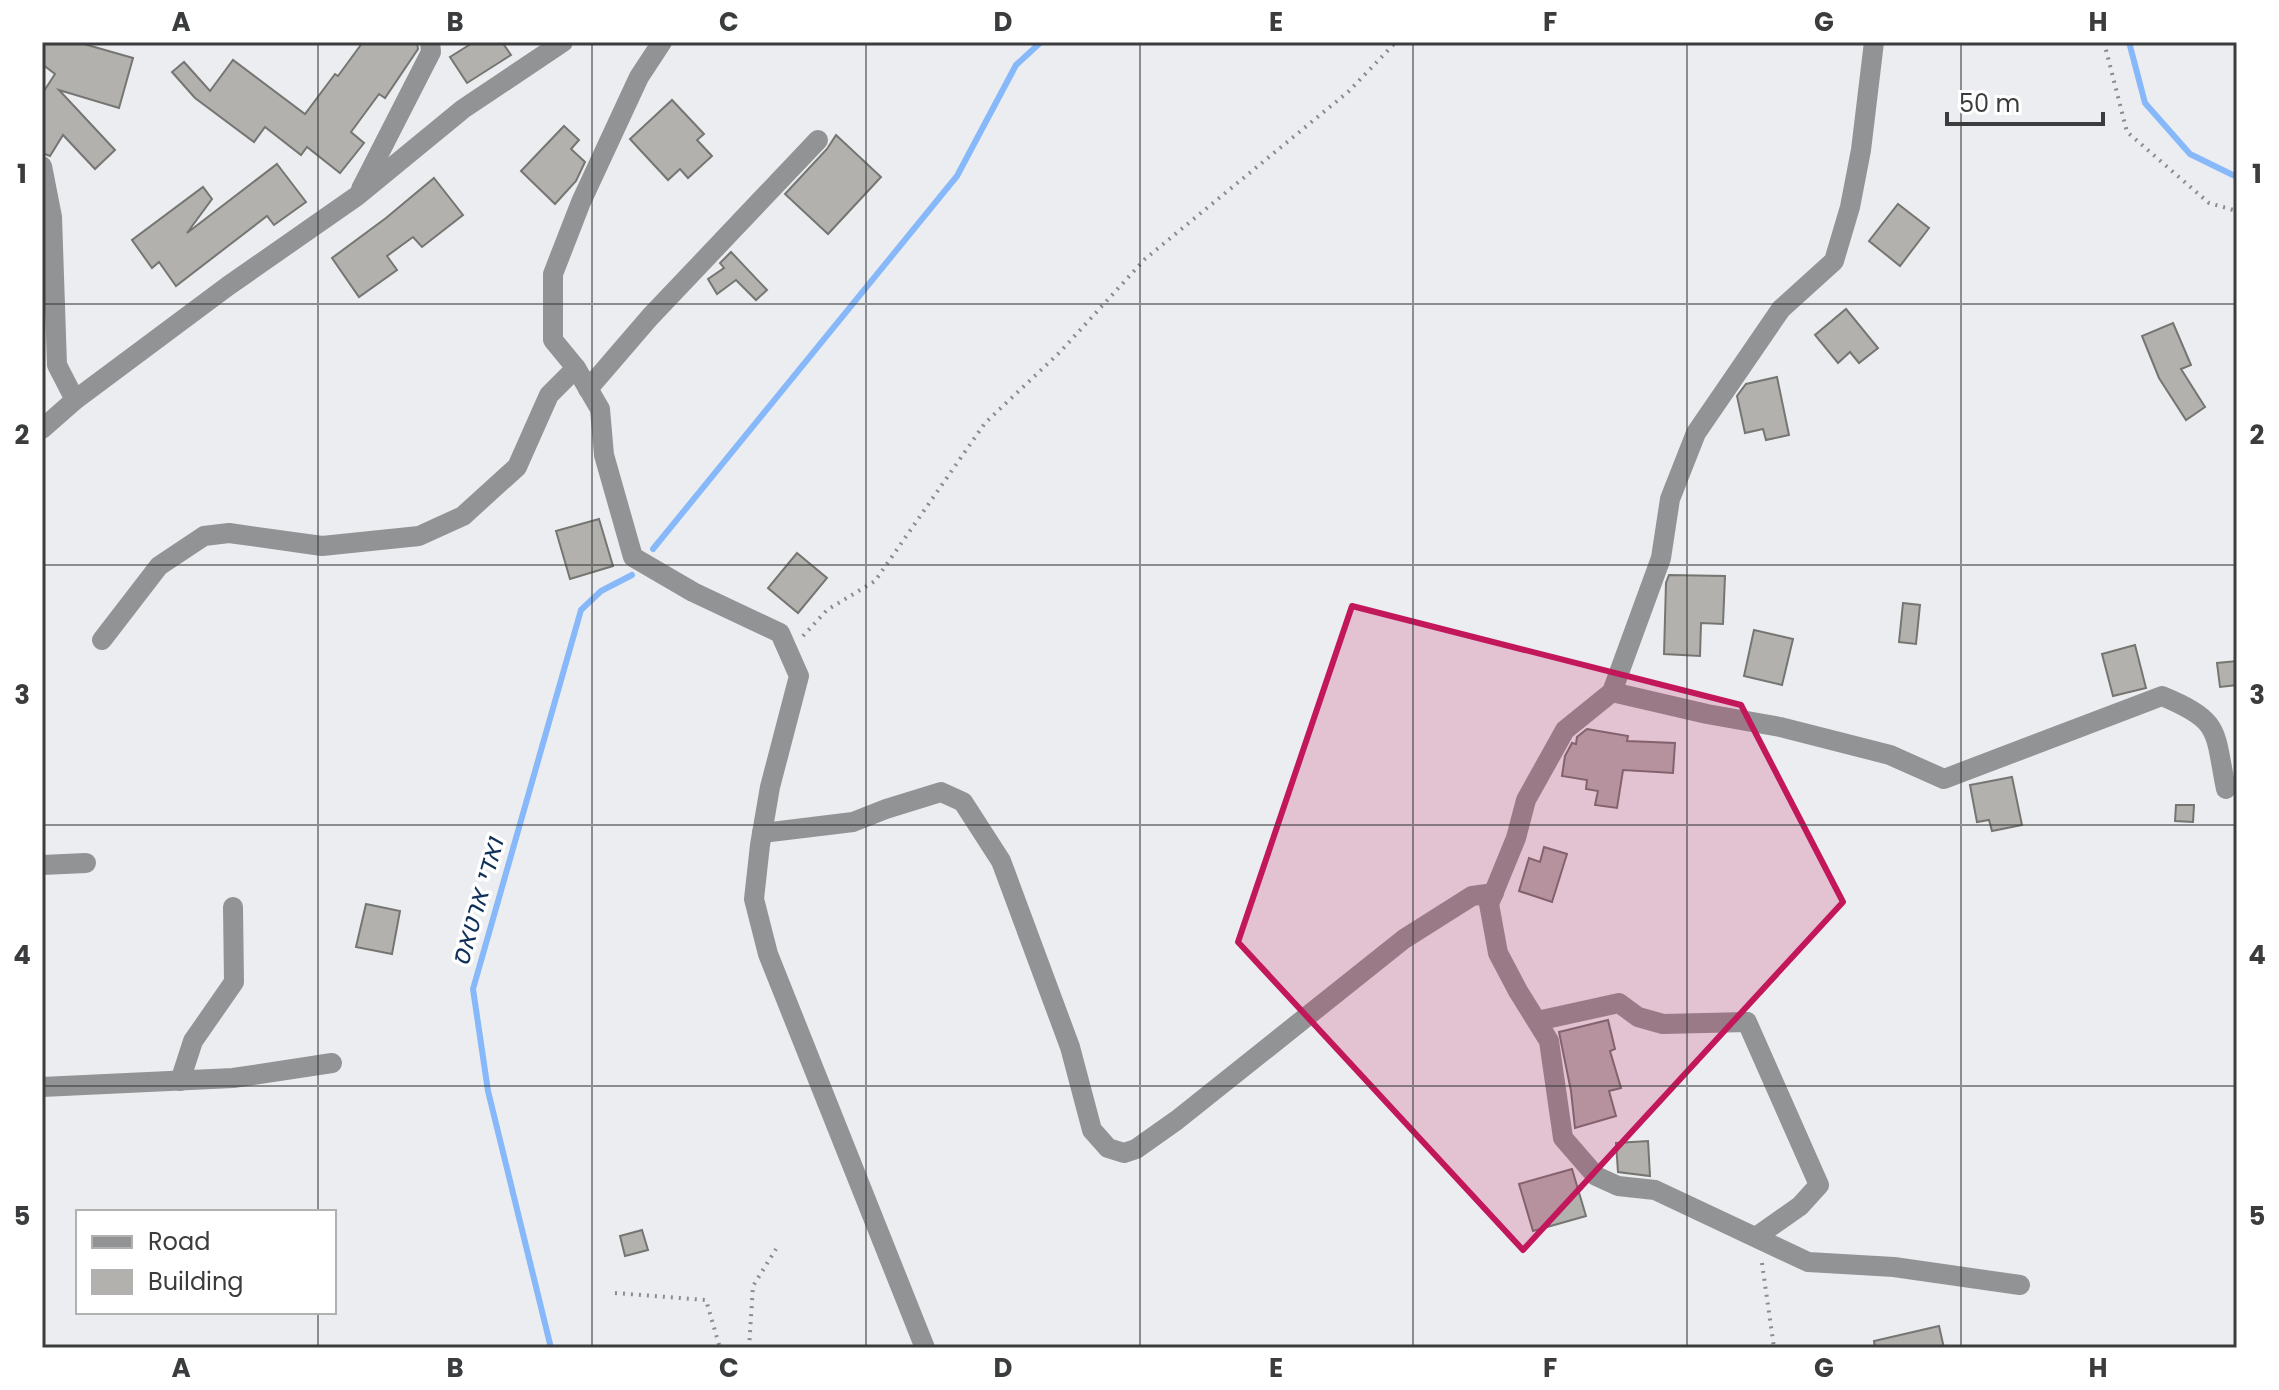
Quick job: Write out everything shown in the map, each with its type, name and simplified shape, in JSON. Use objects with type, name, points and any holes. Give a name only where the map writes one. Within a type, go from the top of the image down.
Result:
[{"type":"street","points":[[357,196],[431,52],[430,42]]},
{"type":"street","points":[[42,429],[75,400],[228,286],[357,196],[463,109],[563,42]]},
{"type":"street","points":[[662,42],[639,77],[581,202],[553,274],[553,340],[576,368],[600,409],[604,455],[633,557],[693,592],[780,633],[799,676],[770,787],[754,899],[768,954],[925,1348]]},
{"type":"street","points":[[1874,42],[1858,164],[1850,207],[1834,261],[1781,309],[1696,433],[1670,499],[1661,558],[1612,692],[1565,730],[1526,800],[1516,838],[1489,904],[1498,953],[1549,1041],[1563,1138],[1596,1176],[1618,1186],[1655,1190],[1808,1262],[1894,1267],[2020,1285]]},
{"type":"street","points":[[588,389],[650,317],[818,140]]},
{"type":"street","points":[[42,166],[52,217],[57,365],[75,400]]},
{"type":"street","points":[[102,640],[159,566],[204,536],[229,533],[322,546],[419,536],[463,516],[517,467],[549,395],[576,368]]},
{"type":"street","points":[[1612,692],[1780,727],[1890,755],[1944,779],[2162,696],[2193,709],[2210,723],[2226,789]]},
{"type":"street","points":[[762,833],[853,822],[941,792],[963,802],[1001,861],[1070,1047],[1092,1130],[1108,1148],[1124,1153],[1136,1149],[1177,1120],[1404,939],[1472,896],[1494,893]]},
{"type":"street","points":[[42,865],[86,863]]},
{"type":"street","points":[[180,1081],[193,1041],[234,982],[233,907]]},
{"type":"street","points":[[1537,1021],[1619,1003],[1638,1017],[1663,1024],[1747,1022],[1819,1185],[1800,1206],[1756,1237]]},
{"type":"street","points":[[42,1087],[233,1078],[332,1063]]},
{"type":"path","points":[[789,652],[827,610],[875,581],[985,423],[1060,352],[1145,259],[1348,92],[1396,42]]},
{"type":"path","points":[[2104,42],[2127,132],[2209,203],[2237,211]]},
{"type":"path","points":[[1756,1237],[1766,1278],[1774,1348]]},
{"type":"path","points":[[749,1348],[753,1286],[776,1249]]},
{"type":"path","points":[[615,1293],[706,1300],[720,1348]]},
{"type":"highlighted area","points":[[1352,606],[1741,705],[1843,902],[1523,1250],[1238,942]]},
{"type":"building","points":[[42,42],[77,42],[133,58],[119,108],[59,90],[115,150],[95,169],[63,135],[50,156],[42,153],[42,94],[55,74],[42,64]]},
{"type":"building","points":[[363,42],[417,42],[418,49],[385,98],[379,94],[351,132],[364,143],[340,173],[307,147],[301,155],[265,127],[254,142],[195,98],[172,72],[184,62],[210,91],[233,60],[305,114]]},
{"type":"building","points":[[474,42],[502,42],[511,55],[467,83],[450,57]]},
{"type":"building","points":[[672,100],[704,134],[697,140],[712,156],[688,178],[680,169],[668,180],[630,139]]},
{"type":"building","points":[[564,126],[579,140],[571,149],[585,162],[576,181],[555,204],[521,171]]},
{"type":"building","points":[[836,135],[881,177],[828,234],[785,194]]},
{"type":"building","points":[[277,164],[306,202],[274,225],[267,216],[176,286],[159,262],[152,268],[132,240],[203,187],[212,199],[187,233]]},
{"type":"building","points":[[434,178],[463,215],[422,247],[413,237],[387,256],[397,270],[359,297],[332,258]]},
{"type":"building","points":[[1898,204],[1929,228],[1900,266],[1869,241]]},
{"type":"building","points":[[731,252],[767,290],[756,300],[736,280],[717,294],[708,279],[724,268],[720,263]]},
{"type":"building","points":[[1846,309],[1878,348],[1859,363],[1850,352],[1838,363],[1815,335]]},
{"type":"building","points":[[2173,323],[2191,365],[2181,369],[2205,407],[2186,420],[2159,378],[2142,336]]},
{"type":"building","points":[[1777,377],[1789,435],[1766,440],[1763,429],[1745,433],[1737,396],[1746,384]]},
{"type":"building","points":[[599,519],[613,566],[570,579],[556,531]]},
{"type":"building","points":[[797,553],[827,578],[798,613],[768,588]]},
{"type":"building","points":[[1669,575],[1725,576],[1723,624],[1701,623],[1700,656],[1664,654],[1666,583]]},
{"type":"building","points":[[1903,603],[1920,605],[1916,644],[1899,642]]},
{"type":"building","points":[[1754,630],[1793,639],[1782,685],[1744,676]]},
{"type":"building","points":[[2135,645],[2146,688],[2113,696],[2102,654]]},
{"type":"building","points":[[2237,661],[2237,685],[2220,687],[2217,663]]},
{"type":"building","points":[[1587,729],[1628,736],[1627,741],[1675,743],[1673,773],[1623,770],[1617,808],[1595,805],[1598,791],[1586,789],[1587,780],[1562,776],[1565,756],[1572,743],[1576,744],[1577,737]]},
{"type":"building","points":[[2012,777],[2022,825],[1992,831],[1989,820],[1977,822],[1970,785]]},
{"type":"building","points":[[2176,805],[2194,805],[2193,822],[2175,821]]},
{"type":"building","points":[[1544,847],[1567,854],[1552,902],[1519,891],[1529,858],[1540,862]]},
{"type":"building","points":[[366,904],[400,911],[392,954],[356,947]]},
{"type":"building","points":[[1608,1020],[1615,1049],[1610,1051],[1621,1088],[1609,1091],[1616,1116],[1575,1128],[1559,1032]]},
{"type":"building","points":[[1648,1141],[1650,1176],[1618,1172],[1616,1143]]},
{"type":"building","points":[[1572,1169],[1586,1216],[1533,1231],[1519,1184]]},
{"type":"building","points":[[642,1230],[648,1250],[625,1256],[620,1236]]},
{"type":"building","points":[[1939,1326],[1944,1348],[1875,1348],[1874,1341]]},
{"type":"waterway","points":[[653,549],[957,176],[1016,65],[1041,42]]},
{"type":"waterway","points":[[2129,42],[2145,103],[2190,154],[2237,177]]},
{"type":"waterway","name":"ואדי ארטאס","points":[[551,1348],[488,1091],[473,989],[581,610],[601,591],[632,575]]}]
